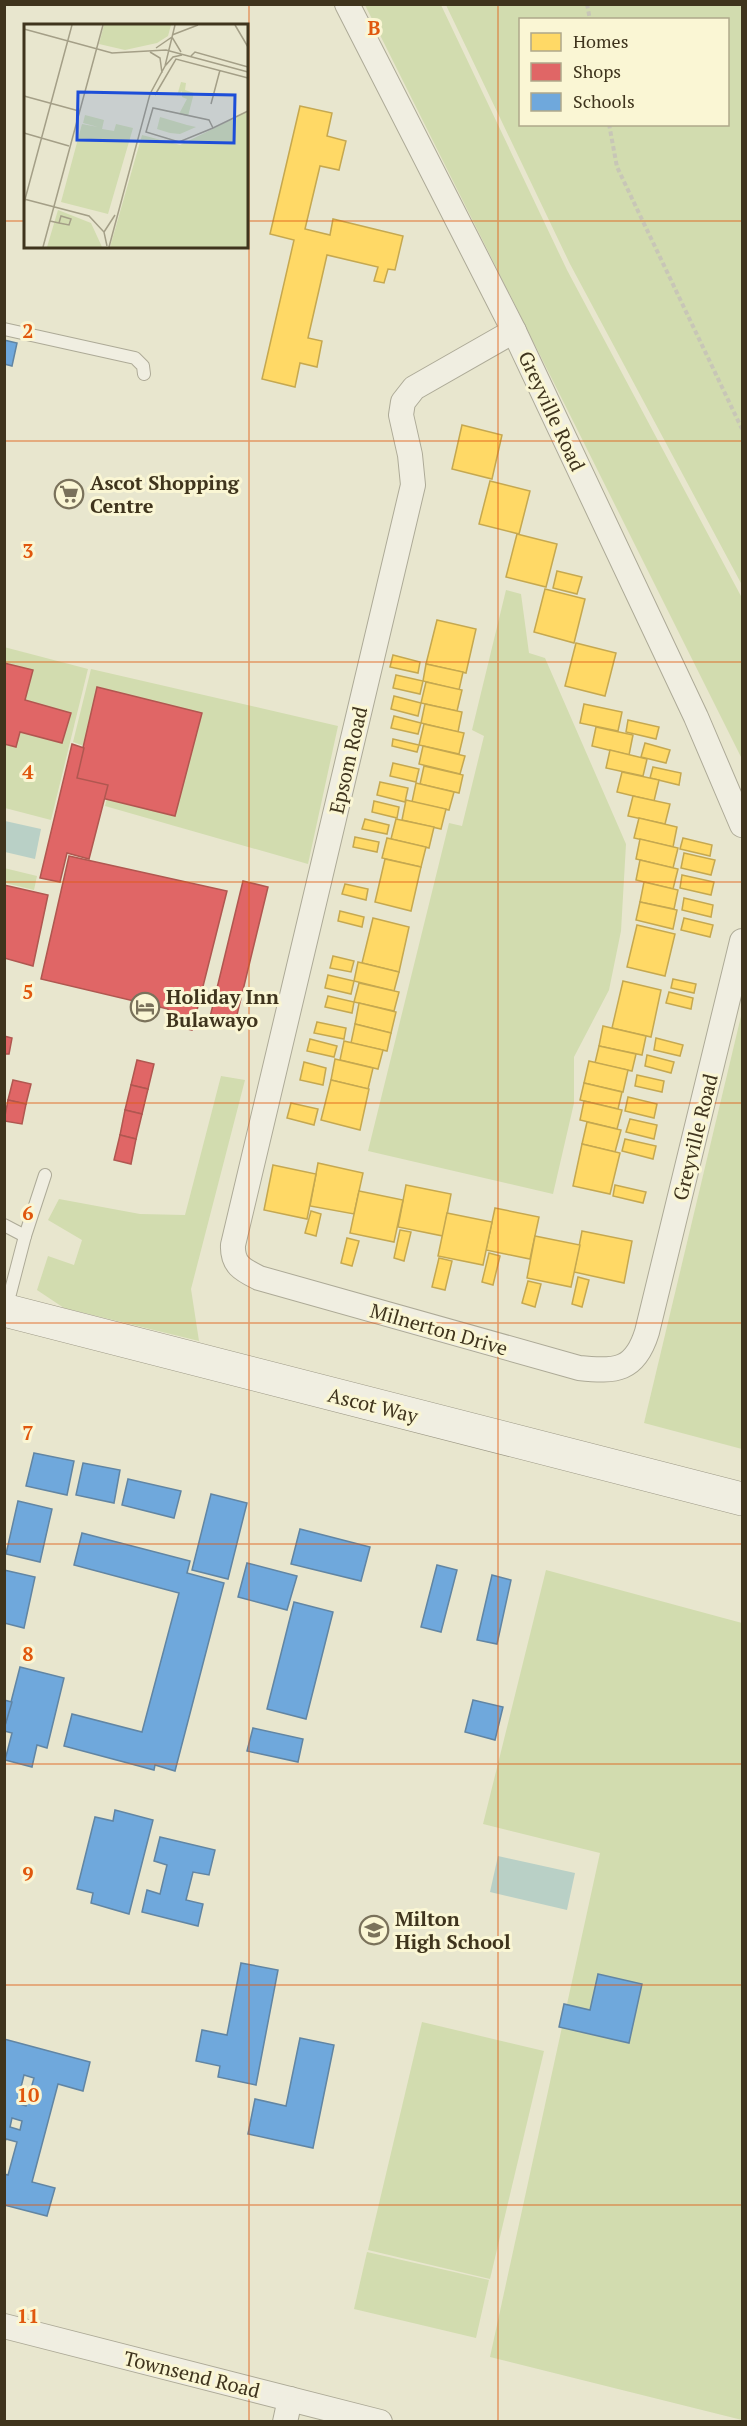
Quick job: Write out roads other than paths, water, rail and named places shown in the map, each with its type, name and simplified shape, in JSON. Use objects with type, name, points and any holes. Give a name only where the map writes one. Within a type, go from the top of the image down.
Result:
[{"type":"main road","name":"Ascot Way","points":[[5,1310],[742,1499]]},
{"type":"street","name":"Greyville Road","points":[[346,4],[514,331],[696,717],[742,825]]},
{"type":"street","name":"Epsom Road","points":[[233,1245],[413,485],[410,455],[401,415],[403,402],[414,388],[514,331]]},
{"type":"street","name":"Greyville Road","points":[[647,1332],[742,940]]},
{"type":"street","name":"Milnerton Drive","points":[[233,1245],[233,1257],[241,1270],[259,1278],[579,1368],[598,1370],[620,1368],[634,1361],[647,1332]]},
{"type":"street","name":"Townsend Road","points":[[4,2326],[288,2410],[380,2421]]},
{"type":"lane","points":[[4,328],[135,357],[143,366],[144,374]]},
{"type":"lane","points":[[5,1310],[25,1236],[45,1176]]},
{"type":"lane","points":[[4,1225],[25,1236]]},
{"type":"place","name":"Ascot Shopping Centre","points":[[69,494]]},
{"type":"place","name":"Holiday Inn Bulawayo","points":[[145,1007]]},
{"type":"place","name":"Milton High School","points":[[374,1930]]}]
